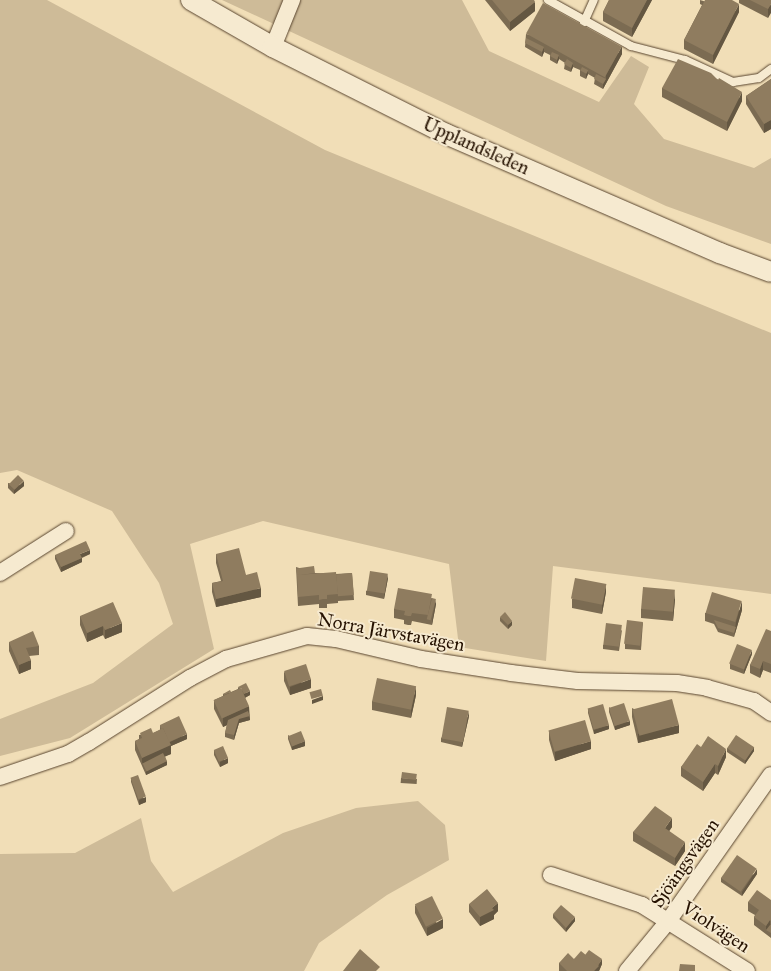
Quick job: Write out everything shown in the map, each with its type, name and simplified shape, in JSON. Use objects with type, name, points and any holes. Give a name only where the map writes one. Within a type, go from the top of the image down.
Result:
[{"type":"street","name":"Upplandsleden","points":[[191,0],[273,47],[446,134],[771,272]]},
{"type":"street","points":[[273,47],[292,0]]},
{"type":"street","points":[[0,573],[66,531]]},
{"type":"street","name":"Norra Järvstavägen","points":[[0,777],[82,746],[226,659],[307,636],[336,639],[421,659],[511,674],[578,681],[677,683],[707,688],[754,701],[771,713]]},
{"type":"street","name":"Sjöängsvägen","points":[[636,968],[771,775]]},
{"type":"street","name":"Violvägen","points":[[551,875],[642,905],[669,920],[747,971]]},
{"type":"lane","points":[[548,0],[584,22],[631,46],[685,60],[733,82],[758,78],[771,69]]},
{"type":"lane","points":[[584,22],[594,0]]},
{"type":"shaded area","points":[[0,0],[47,0],[325,150],[771,333],[771,594],[553,566],[546,661],[459,647],[449,564],[263,521],[190,544],[214,649],[70,738],[0,756],[0,719],[93,683],[173,624],[159,583],[112,511],[17,470],[0,473]]},
{"type":"shaded area","points":[[222,0],[462,0],[489,51],[599,102],[631,56],[649,67],[634,104],[664,139],[754,168],[771,158],[771,244],[666,206]]},
{"type":"shaded area","points":[[418,801],[445,825],[449,860],[387,895],[319,943],[304,971],[0,971],[0,854],[75,853],[141,818],[151,861],[173,892],[283,833],[356,808]]},
{"type":"building","points":[[492,0],[534,0],[535,2],[510,22]]},
{"type":"building","points":[[609,0],[647,0],[632,28],[603,12]]},
{"type":"building","points":[[705,0],[732,0],[739,4],[713,55],[684,40]]},
{"type":"building","points":[[750,0],[771,0],[771,4],[768,9]]},
{"type":"building","points":[[543,3],[622,47],[605,77],[526,34]]},
{"type":"building","points":[[526,38],[544,47],[542,52],[525,43]]},
{"type":"building","points":[[552,52],[559,55],[557,60],[550,56]]},
{"type":"building","points":[[567,59],[573,63],[571,68],[564,64]]},
{"type":"building","points":[[678,59],[711,73],[718,80],[719,78],[742,92],[727,122],[662,88]]},
{"type":"building","points":[[582,67],[588,70],[586,74],[580,71]]},
{"type":"building","points":[[596,74],[606,79],[603,84],[594,79]]},
{"type":"building","points":[[771,79],[771,120],[764,124],[746,96]]},
{"type":"building","points":[[18,475],[24,481],[14,490],[9,484]]},
{"type":"building","points":[[86,541],[90,550],[80,554],[82,558],[61,567],[55,555]]},
{"type":"building","points":[[239,548],[246,575],[257,572],[261,588],[216,599],[212,583],[223,581],[216,554]]},
{"type":"building","points":[[314,566],[315,573],[297,575],[296,569]]},
{"type":"building","points":[[370,571],[388,574],[385,594],[367,591]]},
{"type":"building","points":[[336,572],[338,594],[327,595],[327,599],[319,600],[319,595],[298,597],[297,575]]},
{"type":"building","points":[[352,573],[354,595],[338,596],[336,574]]},
{"type":"building","points":[[575,578],[606,584],[602,605],[571,599]]},
{"type":"building","points":[[643,587],[675,590],[673,612],[641,609]]},
{"type":"building","points":[[398,588],[432,594],[428,615],[412,613],[411,616],[408,616],[404,615],[405,611],[394,609]]},
{"type":"building","points":[[712,592],[742,601],[735,622],[706,613]]},
{"type":"building","points":[[432,598],[436,599],[431,620],[427,619]]},
{"type":"building","points":[[113,602],[122,623],[105,630],[103,626],[87,633],[80,616]]},
{"type":"building","points":[[505,612],[512,621],[508,625],[500,617]]},
{"type":"building","points":[[627,620],[643,622],[640,646],[624,644]]},
{"type":"building","points":[[714,620],[736,627],[734,633],[718,628]]},
{"type":"building","points":[[606,623],[622,625],[619,647],[603,645]]},
{"type":"building","points":[[766,629],[771,631],[771,664],[763,661],[760,669],[750,665]]},
{"type":"building","points":[[33,631],[39,646],[26,648],[31,660],[19,665],[9,642]]},
{"type":"building","points":[[737,644],[752,650],[744,669],[729,663]]},
{"type":"building","points":[[306,664],[311,679],[289,686],[284,671]]},
{"type":"building","points":[[377,678],[416,686],[411,710],[372,701]]},
{"type":"building","points":[[246,683],[250,691],[244,694],[241,688],[238,687]]},
{"type":"building","points":[[241,688],[249,706],[222,718],[214,700]]},
{"type":"building","points":[[321,689],[323,696],[311,699],[309,692]]},
{"type":"building","points":[[672,699],[679,725],[639,736],[632,710]]},
{"type":"building","points":[[624,703],[630,721],[615,726],[609,708]]},
{"type":"building","points":[[603,704],[609,725],[594,730],[588,708]]},
{"type":"building","points":[[447,707],[469,711],[463,742],[441,739]]},
{"type":"building","points":[[248,711],[250,716],[239,719],[234,735],[225,733],[228,720]]},
{"type":"building","points":[[179,716],[187,734],[169,742],[160,725]]},
{"type":"building","points":[[585,720],[591,741],[555,752],[548,730]]},
{"type":"building","points":[[151,728],[153,733],[163,728],[171,745],[142,758],[135,741],[142,738],[140,733]]},
{"type":"building","points":[[301,731],[305,741],[292,746],[288,736]]},
{"type":"building","points":[[736,735],[754,747],[745,761],[727,748]]},
{"type":"building","points":[[708,736],[726,749],[718,766],[715,764],[703,782],[681,767],[697,744],[701,747]]},
{"type":"building","points":[[223,746],[228,758],[219,762],[214,750]]},
{"type":"building","points":[[163,753],[167,761],[147,771],[143,763]]},
{"type":"building","points":[[402,772],[417,774],[416,780],[401,778]]},
{"type":"building","points":[[138,775],[146,797],[138,799],[130,778]]},
{"type":"building","points":[[655,806],[672,818],[665,828],[685,842],[675,858],[633,832]]},
{"type":"building","points":[[737,855],[757,869],[741,892],[721,878]]},
{"type":"building","points":[[487,889],[498,903],[492,908],[494,910],[480,917],[469,904]]},
{"type":"building","points":[[757,890],[771,900],[771,921],[766,926],[754,917],[759,910],[748,902]]},
{"type":"building","points":[[432,896],[443,918],[426,927],[415,904]]},
{"type":"building","points":[[561,905],[575,917],[566,928],[553,914]]},
{"type":"building","points":[[771,925],[771,933],[766,930]]},
{"type":"building","points":[[360,949],[380,967],[376,971],[343,971]]},
{"type":"building","points":[[589,950],[602,959],[598,966],[585,955]]},
{"type":"building","points":[[581,951],[599,966],[594,971],[567,971],[559,963],[568,953],[574,959]]},
{"type":"building","points":[[680,964],[695,965],[695,971],[679,971]]}]
